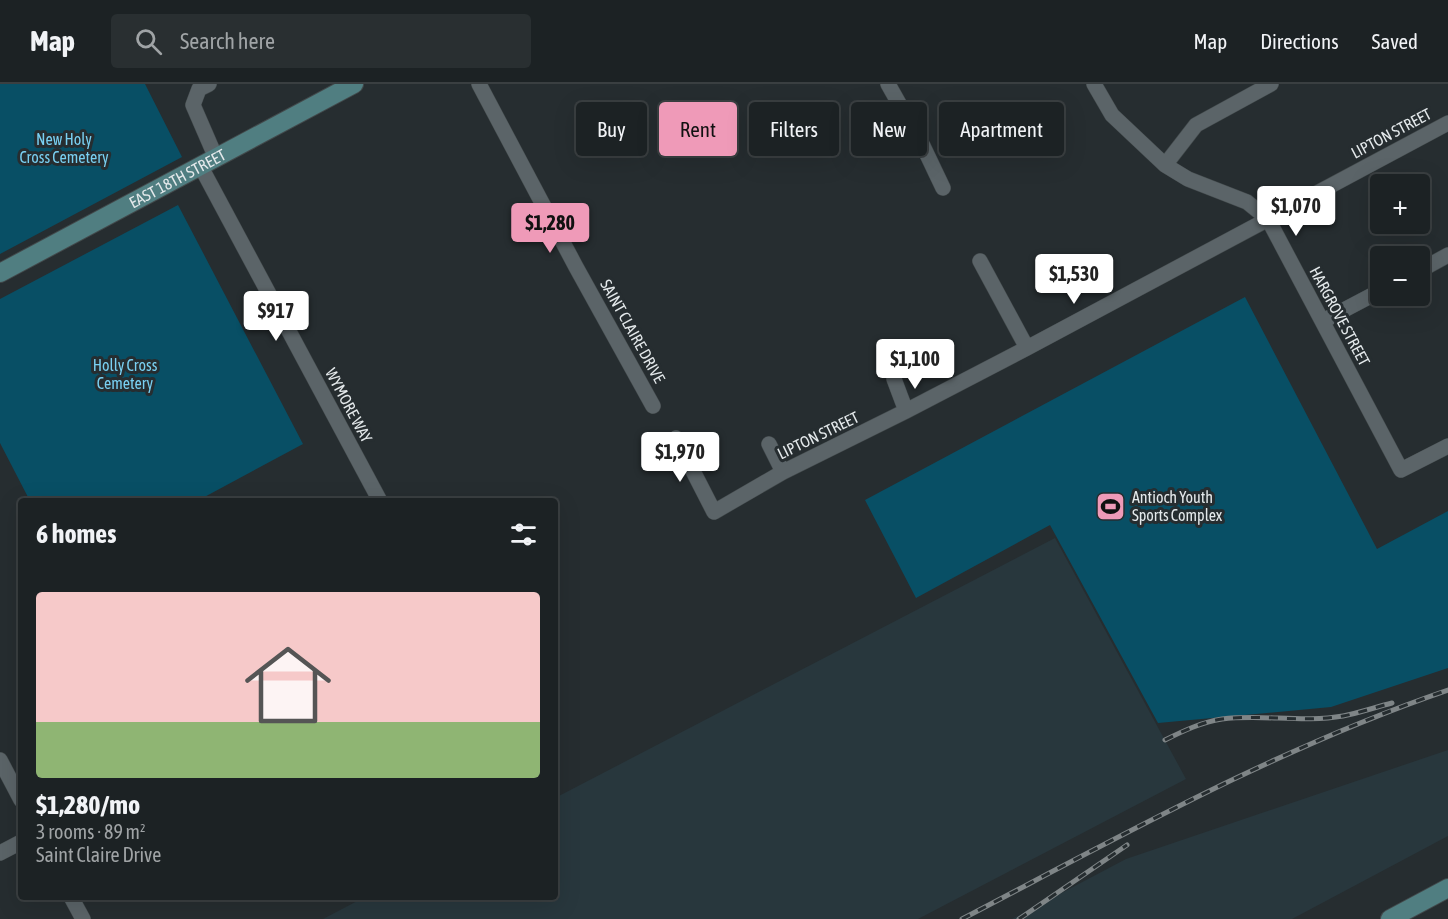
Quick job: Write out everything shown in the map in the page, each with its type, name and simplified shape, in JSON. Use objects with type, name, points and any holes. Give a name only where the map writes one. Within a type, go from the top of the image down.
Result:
[{"type":"main road","name":"EAST 18TH STREET","points":[[0,273],[354,84]]},
{"type":"main road","points":[[1390,919],[1448,888]]},
{"type":"street","name":"SAINT CLAIRE DRIVE","points":[[479,84],[653,406]]},
{"type":"street","points":[[888,84],[923,146],[943,188]]},
{"type":"street","name":"HARGROVE STREET","points":[[1094,84],[1112,115],[1165,165],[1188,179],[1247,202],[1268,219],[1401,470],[1448,446]]},
{"type":"street","points":[[1165,165],[1196,125],[1272,84]]},
{"type":"street","name":"WYMORE WAY","points":[[202,86],[193,105],[209,163],[378,498]]},
{"type":"street","name":"LIPTON STREET","points":[[676,438],[714,512],[783,472],[1027,348],[1448,123]]},
{"type":"street","points":[[1430,265],[1448,255]]},
{"type":"street","points":[[980,261],[1027,348]]},
{"type":"street","points":[[1323,321],[1370,296]]},
{"type":"street","points":[[894,380],[906,411]]},
{"type":"street","points":[[769,444],[783,472]]},
{"type":"street","points":[[1,762],[18,794]]},
{"type":"street","points":[[0,853],[18,844]]},
{"type":"street","points":[[73,900],[83,919]]},
{"type":"shaded area","points":[[1055,538],[1186,779],[918,919],[323,919],[359,900],[558,900],[558,796]]},
{"type":"shaded area","points":[[1448,750],[1448,836],[1292,919],[1012,919],[1126,859]]},
{"type":"green space","name":"New Holy Cross Cemetery","points":[[0,84],[145,84],[182,157],[0,254]]},
{"type":"green space","name":"Holly Cross Cemetery","points":[[178,205],[303,444],[203,498],[28,498],[0,443],[0,299]]},
{"type":"green space","name":"Antioch Youth Sports Complex","points":[[1245,297],[1377,549],[1448,511],[1448,668],[1331,707],[1158,723],[1050,525],[916,598],[865,500]]},
{"type":"railway","points":[[962,919],[1141,825],[1261,766],[1385,713],[1448,690]]},
{"type":"railway","points":[[1165,740],[1215,720],[1252,717],[1328,718],[1349,715],[1392,703]]},
{"type":"railway","points":[[1019,919],[1127,845]]},
{"type":"place","name":"Antioch Youth Sports Complex","points":[[1111,506]]}]
